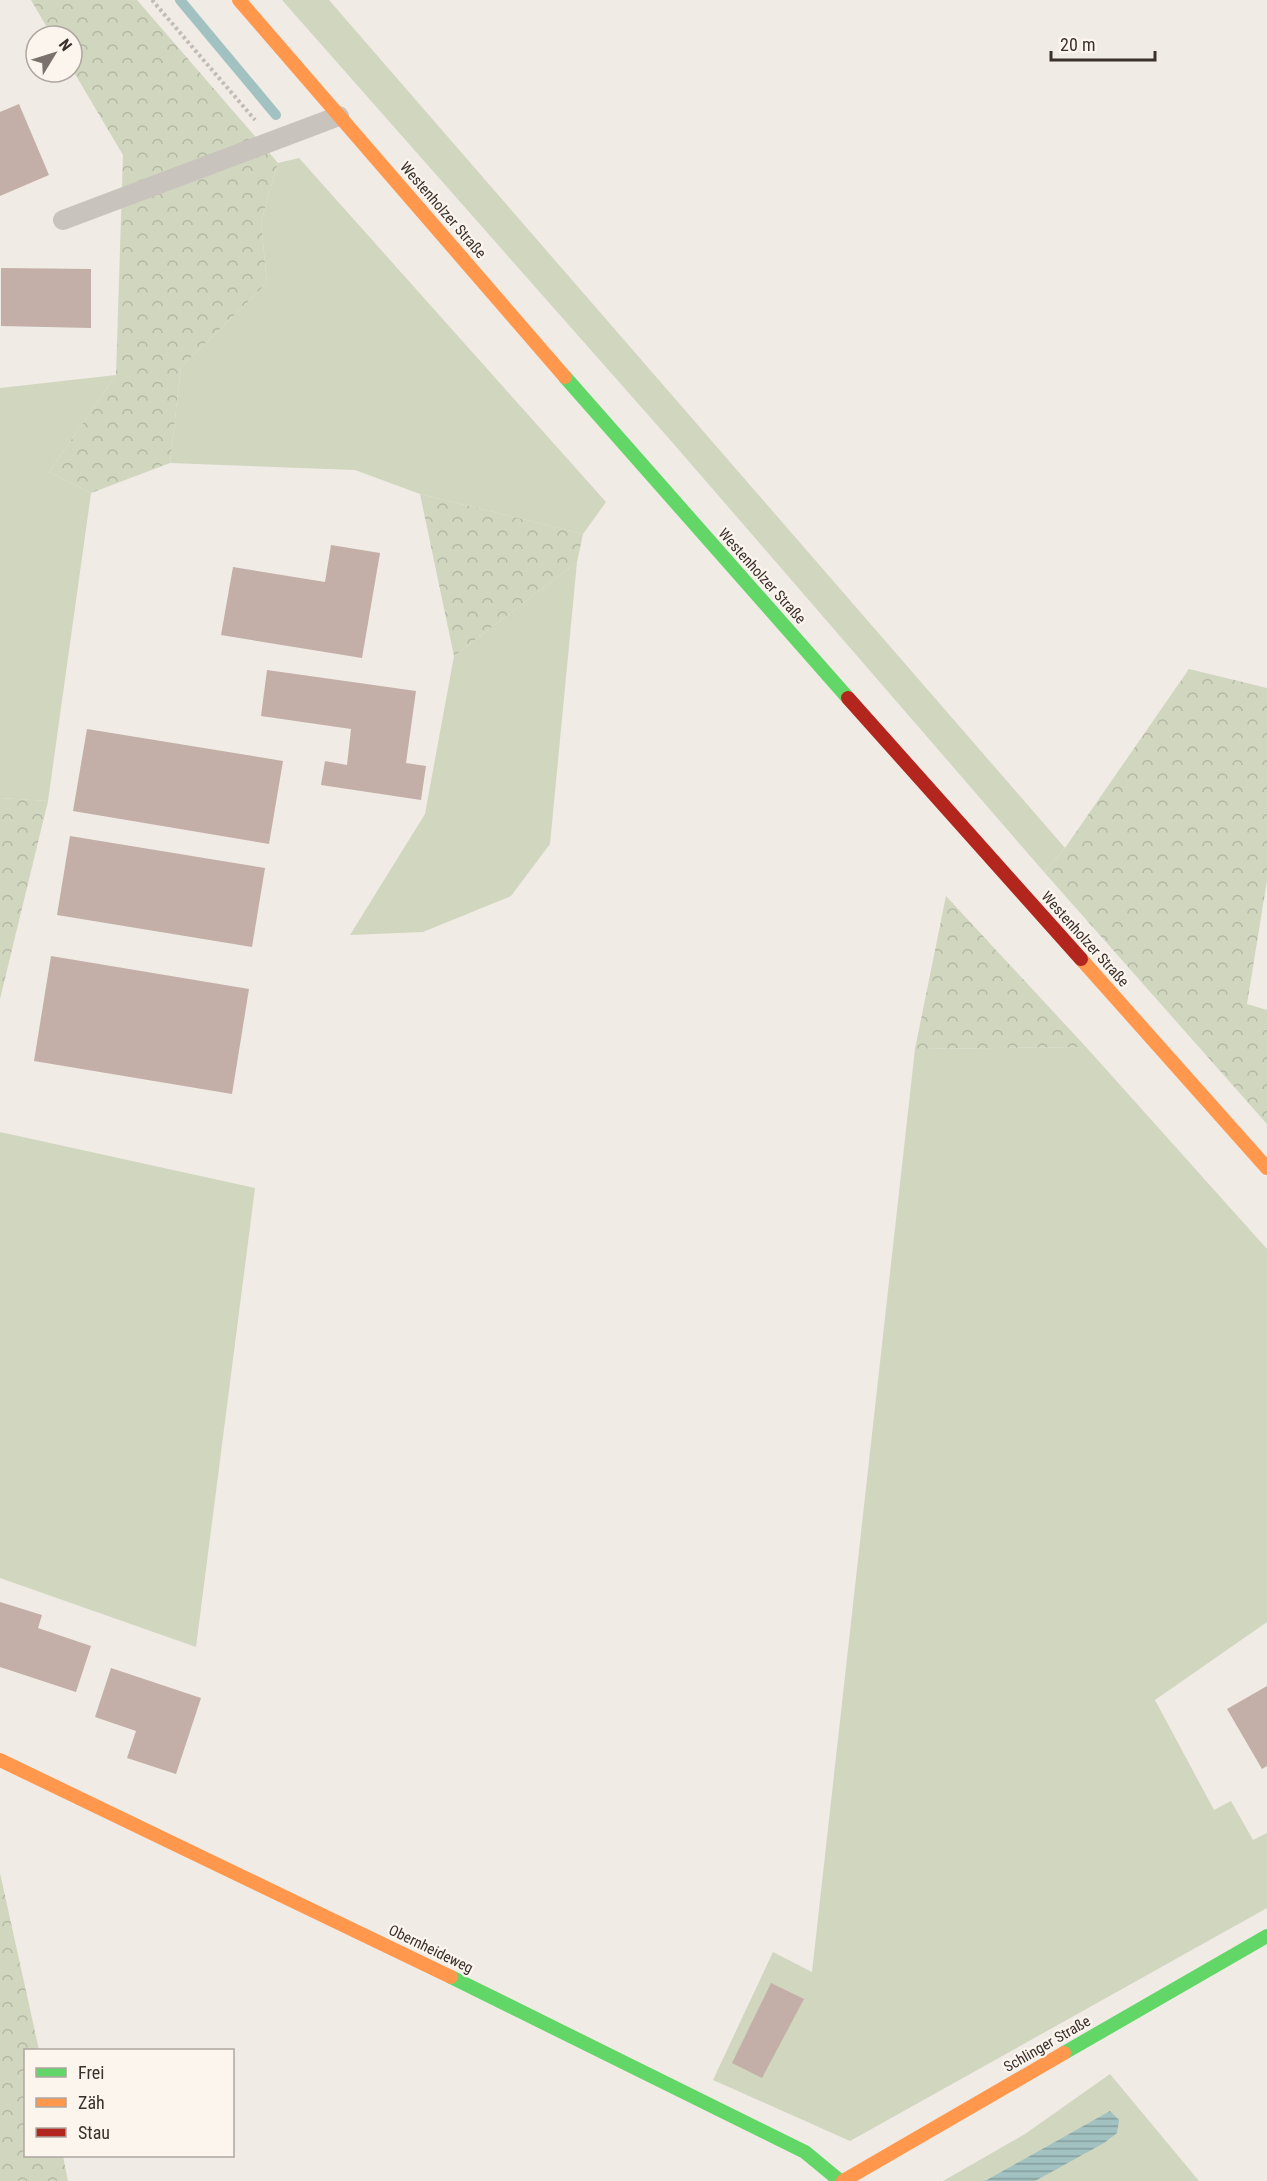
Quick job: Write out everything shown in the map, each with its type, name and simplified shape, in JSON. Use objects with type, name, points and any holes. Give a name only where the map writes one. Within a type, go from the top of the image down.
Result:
[{"type":"main road","name":"Westenholzer Straße","points":[[239,0],[657,483],[1267,1168]]},
{"type":"main road","name":"Obernheideweg","points":[[0,1760],[398,1951],[805,2152],[841,2181]]},
{"type":"main road","name":"Schlinger Straße","points":[[841,2181],[1267,1936]]},
{"type":"lane","points":[[63,220],[339,116]]},
{"type":"path","points":[[152,0],[274,141]]},
{"type":"green space","points":[[31,0],[137,0],[278,163],[261,222],[267,283],[181,367],[170,463],[91,493],[49,472],[116,375],[123,155],[81,84],[84,84],[84,24],[45,24]]},
{"type":"green space","points":[[282,0],[329,0],[1065,848],[1044,872],[672,442]]},
{"type":"green space","points":[[299,158],[606,502],[583,534],[420,494],[355,470],[170,463],[181,367],[267,283],[261,222],[278,163]]},
{"type":"green space","points":[[116,375],[49,472],[91,493],[48,801],[0,798],[0,388]]},
{"type":"green space","points":[[420,494],[583,534],[577,562],[454,656]]},
{"type":"green space","points":[[577,562],[550,844],[511,896],[423,932],[350,935],[425,814],[454,656]]},
{"type":"green space","points":[[1189,669],[1267,688],[1267,880],[1247,1004],[1267,1010],[1267,1124],[1044,872],[1065,848]]},
{"type":"green space","points":[[0,798],[48,801],[0,999]]},
{"type":"green space","points":[[946,896],[1086,1047],[915,1049]]},
{"type":"green space","points":[[1086,1047],[1267,1249],[1267,1622],[1155,1700],[1214,1810],[1231,1801],[1253,1840],[1267,1833],[1267,1908],[850,2141],[713,2080],[773,1952],[812,1972],[915,1049]]},
{"type":"green space","points":[[0,1132],[255,1188],[196,1647],[0,1578]]},
{"type":"green space","points":[[0,1873],[39,2049],[24,2049],[24,2157],[63,2157],[68,2181],[0,2181]]},
{"type":"green space","points":[[1110,2074],[1199,2181],[943,2181],[1025,2134]]},
{"type":"water","points":[[1110,2111],[1119,2120],[1117,2133],[1104,2143],[1035,2181],[985,2181]]},
{"type":"building","points":[[19,104],[49,175],[0,196],[0,112]]},
{"type":"building","points":[[1,268],[91,269],[91,328],[1,326]]},
{"type":"building","points":[[331,545],[380,553],[362,658],[221,635],[233,567],[325,582]]},
{"type":"building","points":[[267,670],[416,691],[406,763],[426,766],[421,800],[321,785],[325,761],[347,765],[351,729],[261,716]]},
{"type":"building","points":[[87,729],[283,761],[269,844],[73,811]]},
{"type":"building","points":[[70,836],[265,868],[252,947],[57,915]]},
{"type":"building","points":[[51,956],[249,989],[232,1094],[34,1061]]},
{"type":"building","points":[[0,1602],[42,1615],[38,1628],[91,1646],[76,1692],[0,1667]]},
{"type":"building","points":[[111,1668],[201,1698],[176,1774],[127,1758],[136,1731],[95,1717]]},
{"type":"building","points":[[1267,1686],[1267,1766],[1262,1769],[1227,1709]]},
{"type":"building","points":[[771,1983],[804,1999],[762,2078],[732,2063]]},
{"type":"waterway","points":[[180,0],[276,115]]},
{"type":"traffic: fast","points":[[565,377],[848,698]]},
{"type":"traffic: fast","points":[[1064,2053],[1267,1936]]},
{"type":"traffic: fast","points":[[451,1977],[805,2152],[840,2181]]},
{"type":"traffic: slow","points":[[239,0],[565,377]]},
{"type":"traffic: slow","points":[[1081,959],[1267,1168]]},
{"type":"traffic: slow","points":[[0,1760],[451,1977]]},
{"type":"traffic: slow","points":[[843,2181],[1064,2053]]},
{"type":"traffic: jam","points":[[848,698],[1081,959]]}]
